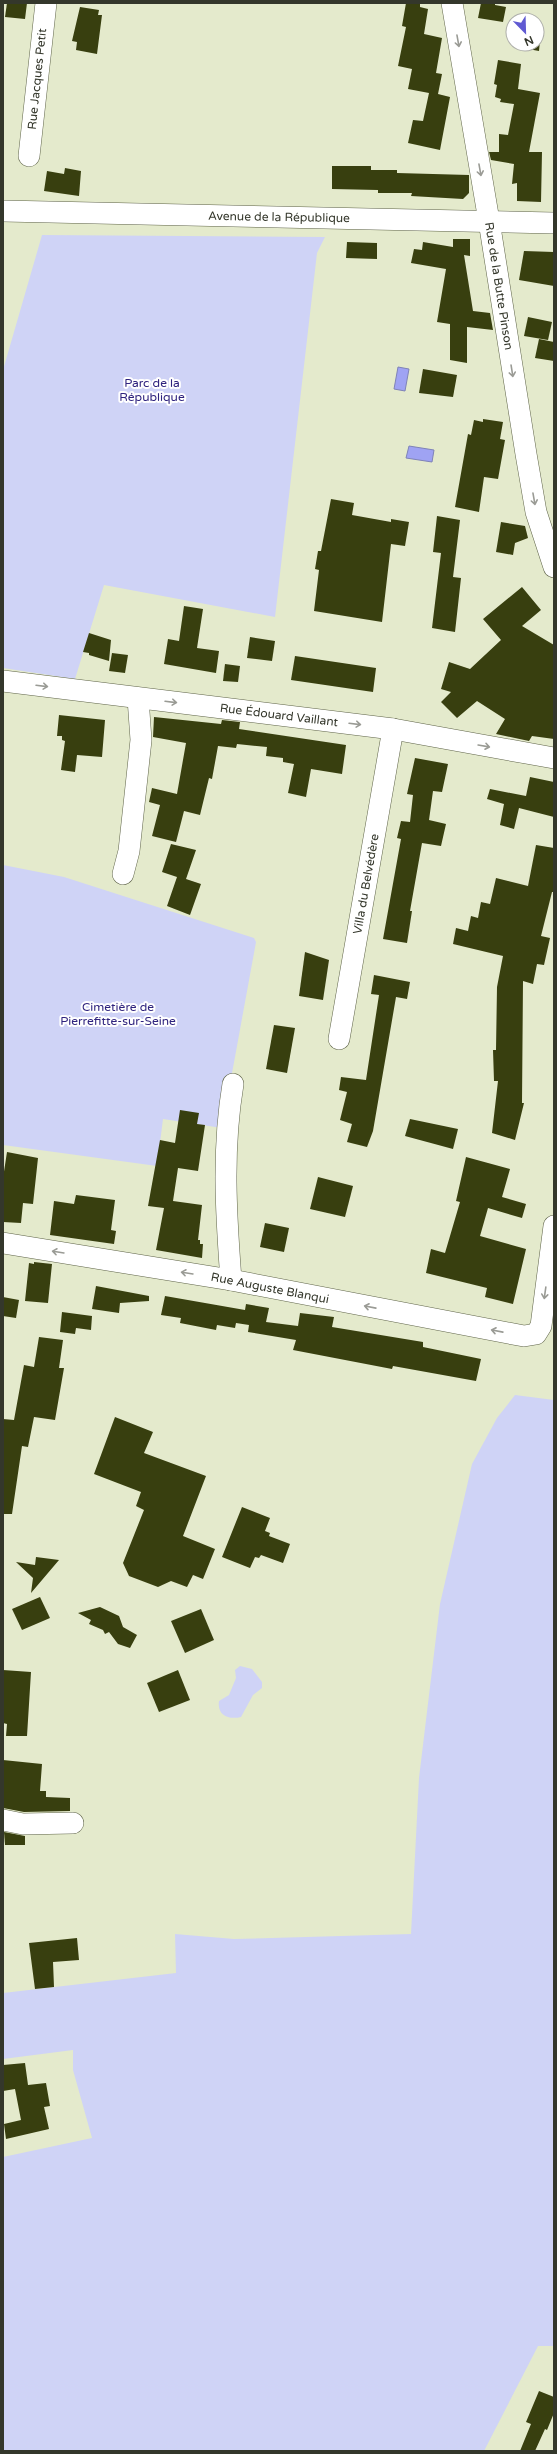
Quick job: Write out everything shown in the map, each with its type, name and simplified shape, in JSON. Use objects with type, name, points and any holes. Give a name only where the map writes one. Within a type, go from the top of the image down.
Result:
[{"type":"street","name":"Rue Jacques Petit","points":[[29,156],[46,3]]},
{"type":"street","name":"Rue de la Butte Pinson","points":[[452,3],[535,505],[554,567]]},
{"type":"street","name":"Avenue de la République","points":[[3,211],[554,223]]},
{"type":"street","name":"Rue Édouard Vaillant","points":[[3,681],[393,729],[554,758]]},
{"type":"street","points":[[123,874],[129,851],[141,740],[138,698]]},
{"type":"street","name":"Villa du Belvédère","points":[[339,1039],[393,729]]},
{"type":"street","points":[[231,1280],[225,1194],[228,1118],[233,1084]]},
{"type":"street","name":"Rue Auguste Blanqui","points":[[3,1243],[231,1280],[524,1336],[536,1334],[541,1326],[554,1226]]},
{"type":"street","points":[[3,1820],[23,1824],[72,1823]]},
{"type":"green space","name":"Parc de la République","points":[[42,235],[325,237],[317,253],[275,617],[104,585],[75,679],[3,668],[3,370]]},
{"type":"green space","name":"Cimetière de Pierrefitte-sur-Seine","points":[[3,865],[64,877],[254,938],[256,942],[222,1128],[163,1119],[157,1166],[3,1145]]},
{"type":"green space","points":[[515,1395],[554,1400],[554,2346],[538,2346],[484,2451],[3,2451],[3,2157],[92,2138],[73,2070],[73,2050],[3,2059],[3,1993],[176,1973],[175,1934],[234,1939],[411,1934],[419,1778],[440,1604],[472,1464],[497,1418]]},
{"type":"green space","points":[[240,1666],[252,1669],[262,1682],[262,1688],[253,1695],[241,1717],[232,1718],[222,1713],[219,1706],[219,1701],[229,1695],[236,1678],[235,1670]]},
{"type":"water","points":[[398,367],[409,369],[405,391],[394,389]]},
{"type":"water","points":[[409,446],[434,450],[432,462],[406,458]]},
{"type":"building","points":[[7,3],[27,3],[25,19],[5,17]]},
{"type":"building","points":[[406,3],[420,3],[420,7],[428,9],[424,34],[442,38],[436,73],[442,74],[438,94],[450,97],[440,150],[408,143],[413,120],[423,121],[429,93],[408,89],[412,69],[398,66],[406,27],[402,26]]},
{"type":"building","points":[[481,3],[495,3],[495,5],[506,7],[503,22],[478,18]]},
{"type":"building","points":[[80,7],[99,10],[98,15],[102,15],[97,54],[76,50],[77,42],[72,41]]},
{"type":"building","points":[[498,60],[521,64],[518,89],[540,93],[529,152],[542,152],[541,202],[517,201],[517,183],[512,184],[514,164],[491,160],[489,152],[499,152],[499,134],[508,135],[514,104],[500,102],[501,99],[495,97],[497,85],[494,84]]},
{"type":"building","points":[[332,166],[371,166],[371,170],[397,170],[397,173],[469,175],[469,193],[463,199],[411,196],[412,193],[378,193],[378,190],[332,189]]},
{"type":"building","points":[[65,168],[81,171],[79,196],[44,191],[47,171],[64,174]]},
{"type":"building","points":[[453,239],[470,239],[470,256],[464,255],[473,311],[490,313],[493,330],[467,327],[467,363],[450,360],[450,324],[437,322],[446,269],[411,263],[414,249],[422,250],[423,242],[453,247]]},
{"type":"building","points":[[347,242],[377,243],[377,259],[346,258]]},
{"type":"building","points":[[524,251],[554,252],[554,286],[519,280]]},
{"type":"building","points":[[528,317],[552,322],[548,340],[524,336]]},
{"type":"building","points":[[539,339],[554,342],[554,361],[535,358]]},
{"type":"building","points":[[423,369],[457,375],[453,397],[419,393]]},
{"type":"building","points":[[483,419],[503,422],[500,439],[505,440],[498,479],[484,477],[479,512],[455,507],[468,434],[471,435],[474,420],[483,422]]},
{"type":"building","points":[[331,499],[354,503],[352,515],[391,522],[391,519],[409,522],[405,546],[391,544],[382,622],[314,611],[319,570],[315,569],[318,551],[321,551]]},
{"type":"building","points":[[437,516],[460,520],[453,577],[461,578],[455,632],[432,628],[441,553],[433,552]]},
{"type":"building","points":[[501,522],[525,526],[528,538],[515,543],[513,555],[496,552]]},
{"type":"building","points":[[522,587],[541,610],[522,626],[554,645],[554,739],[532,736],[529,741],[496,734],[505,719],[477,701],[457,718],[441,702],[451,692],[441,689],[449,662],[470,669],[501,640],[483,619]]},
{"type":"building","points":[[184,606],[203,609],[197,648],[219,651],[216,673],[164,664],[168,639],[179,641]]},
{"type":"building","points":[[89,633],[111,640],[109,661],[83,652]]},
{"type":"building","points":[[250,637],[275,641],[272,661],[247,658]]},
{"type":"building","points":[[112,653],[128,655],[125,673],[109,671]]},
{"type":"building","points":[[295,656],[376,668],[373,692],[291,680]]},
{"type":"building","points":[[225,664],[240,666],[238,682],[223,681]]},
{"type":"building","points":[[59,715],[105,720],[102,757],[77,755],[75,772],[61,770],[65,741],[62,740],[62,736],[57,736]]},
{"type":"building","points":[[154,717],[221,724],[222,720],[240,722],[239,729],[346,745],[342,774],[311,769],[306,797],[288,793],[294,764],[283,762],[283,758],[266,756],[267,747],[237,744],[236,748],[218,746],[212,779],[209,778],[200,815],[184,811],[176,842],[152,836],[160,805],[149,802],[152,788],[177,794],[186,743],[153,737]]},
{"type":"building","points":[[415,758],[448,764],[442,792],[433,791],[429,820],[446,824],[441,846],[422,843],[410,911],[412,911],[407,943],[383,939],[401,839],[397,838],[401,821],[410,822],[413,795],[407,794]]},
{"type":"building","points":[[530,777],[554,782],[554,817],[519,808],[514,829],[500,825],[504,804],[487,799],[490,789],[526,796]]},
{"type":"building","points":[[171,844],[196,850],[186,879],[201,884],[190,915],[167,906],[177,877],[162,872]]},
{"type":"building","points":[[536,845],[554,848],[554,892],[552,892],[541,936],[550,938],[544,965],[537,964],[533,984],[523,981],[522,1103],[524,1103],[515,1140],[492,1133],[498,1081],[494,1081],[493,1050],[496,1050],[497,987],[503,956],[453,944],[456,928],[468,931],[471,916],[478,918],[481,902],[490,904],[496,878],[528,886]]},
{"type":"building","points":[[305,952],[329,960],[323,1000],[299,996]]},
{"type":"building","points":[[374,975],[410,982],[407,999],[396,997],[373,1131],[367,1147],[347,1142],[352,1124],[340,1120],[347,1092],[339,1090],[341,1077],[366,1080],[379,995],[371,994]]},
{"type":"building","points":[[274,1025],[295,1028],[287,1073],[266,1069]]},
{"type":"building","points":[[180,1110],[199,1113],[197,1124],[205,1125],[198,1171],[178,1168],[173,1201],[202,1205],[198,1240],[200,1240],[200,1244],[203,1244],[202,1258],[156,1250],[164,1208],[148,1206],[160,1140],[175,1143]]},
{"type":"building","points":[[410,1119],[458,1129],[453,1149],[405,1136]]},
{"type":"building","points":[[7,1152],[38,1158],[33,1204],[23,1203],[21,1223],[3,1222],[3,1178]]},
{"type":"building","points":[[466,1157],[510,1169],[502,1197],[526,1204],[522,1218],[488,1208],[480,1236],[526,1249],[513,1304],[485,1297],[487,1288],[426,1273],[431,1249],[445,1253],[460,1202],[456,1201]]},
{"type":"building","points":[[318,1177],[353,1186],[345,1217],[310,1209]]},
{"type":"building","points":[[76,1195],[115,1200],[111,1230],[116,1231],[114,1244],[50,1235],[54,1201],[74,1204]]},
{"type":"building","points":[[265,1223],[289,1228],[284,1252],[260,1247]]},
{"type":"building","points":[[34,1262],[52,1264],[48,1303],[25,1301],[29,1263],[34,1264]]},
{"type":"building","points":[[96,1286],[149,1296],[149,1301],[120,1303],[119,1313],[92,1309]]},
{"type":"building","points":[[165,1296],[245,1310],[246,1304],[269,1308],[266,1322],[298,1326],[300,1313],[334,1317],[332,1327],[423,1342],[423,1347],[481,1359],[476,1381],[393,1366],[392,1369],[293,1350],[296,1340],[248,1332],[249,1325],[236,1323],[235,1328],[217,1325],[216,1330],[180,1323],[181,1318],[161,1315]]},
{"type":"building","points":[[3,1297],[19,1300],[16,1318],[3,1316]]},
{"type":"building","points":[[62,1312],[92,1316],[91,1330],[76,1328],[75,1334],[60,1332]]},
{"type":"building","points":[[39,1337],[63,1340],[59,1368],[64,1368],[55,1420],[34,1417],[28,1447],[22,1446],[12,1514],[3,1514],[3,1419],[14,1420],[24,1365],[34,1367]]},
{"type":"building","points":[[115,1417],[153,1432],[144,1453],[206,1476],[183,1536],[215,1549],[203,1579],[193,1575],[187,1587],[171,1581],[158,1587],[129,1576],[123,1563],[144,1510],[136,1506],[141,1492],[94,1474]]},
{"type":"building","points":[[242,1507],[270,1518],[265,1531],[270,1533],[269,1536],[290,1544],[283,1563],[261,1555],[259,1558],[255,1557],[250,1568],[222,1557]]},
{"type":"building","points":[[36,1557],[59,1560],[31,1593],[33,1578],[16,1562],[35,1565]]},
{"type":"building","points":[[40,1597],[50,1618],[22,1630],[12,1609]]},
{"type":"building","points":[[100,1607],[119,1616],[123,1627],[137,1635],[130,1648],[118,1644],[109,1632],[105,1634],[103,1630],[89,1624],[91,1620],[78,1613]]},
{"type":"building","points":[[201,1609],[214,1640],[185,1653],[171,1621]]},
{"type":"building","points":[[3,1670],[31,1672],[27,1736],[6,1736],[7,1724],[3,1723]]},
{"type":"building","points":[[178,1670],[190,1700],[159,1712],[147,1683]]},
{"type":"building","points":[[3,1760],[42,1764],[40,1791],[46,1791],[46,1797],[70,1798],[70,1811],[24,1812],[3,1808]]},
{"type":"building","points":[[4,1832],[25,1836],[25,1845],[5,1845]]},
{"type":"building","points":[[77,1938],[79,1960],[53,1962],[54,1987],[35,1989],[29,1943]]},
{"type":"building","points":[[25,2063],[28,2085],[46,2083],[50,2106],[44,2107],[49,2129],[6,2139],[4,2124],[21,2120],[15,2089],[3,2091],[3,2065]]},
{"type":"building","points":[[539,2391],[554,2397],[554,2413],[547,2430],[545,2429],[535,2451],[520,2451],[531,2424],[526,2422]]}]
